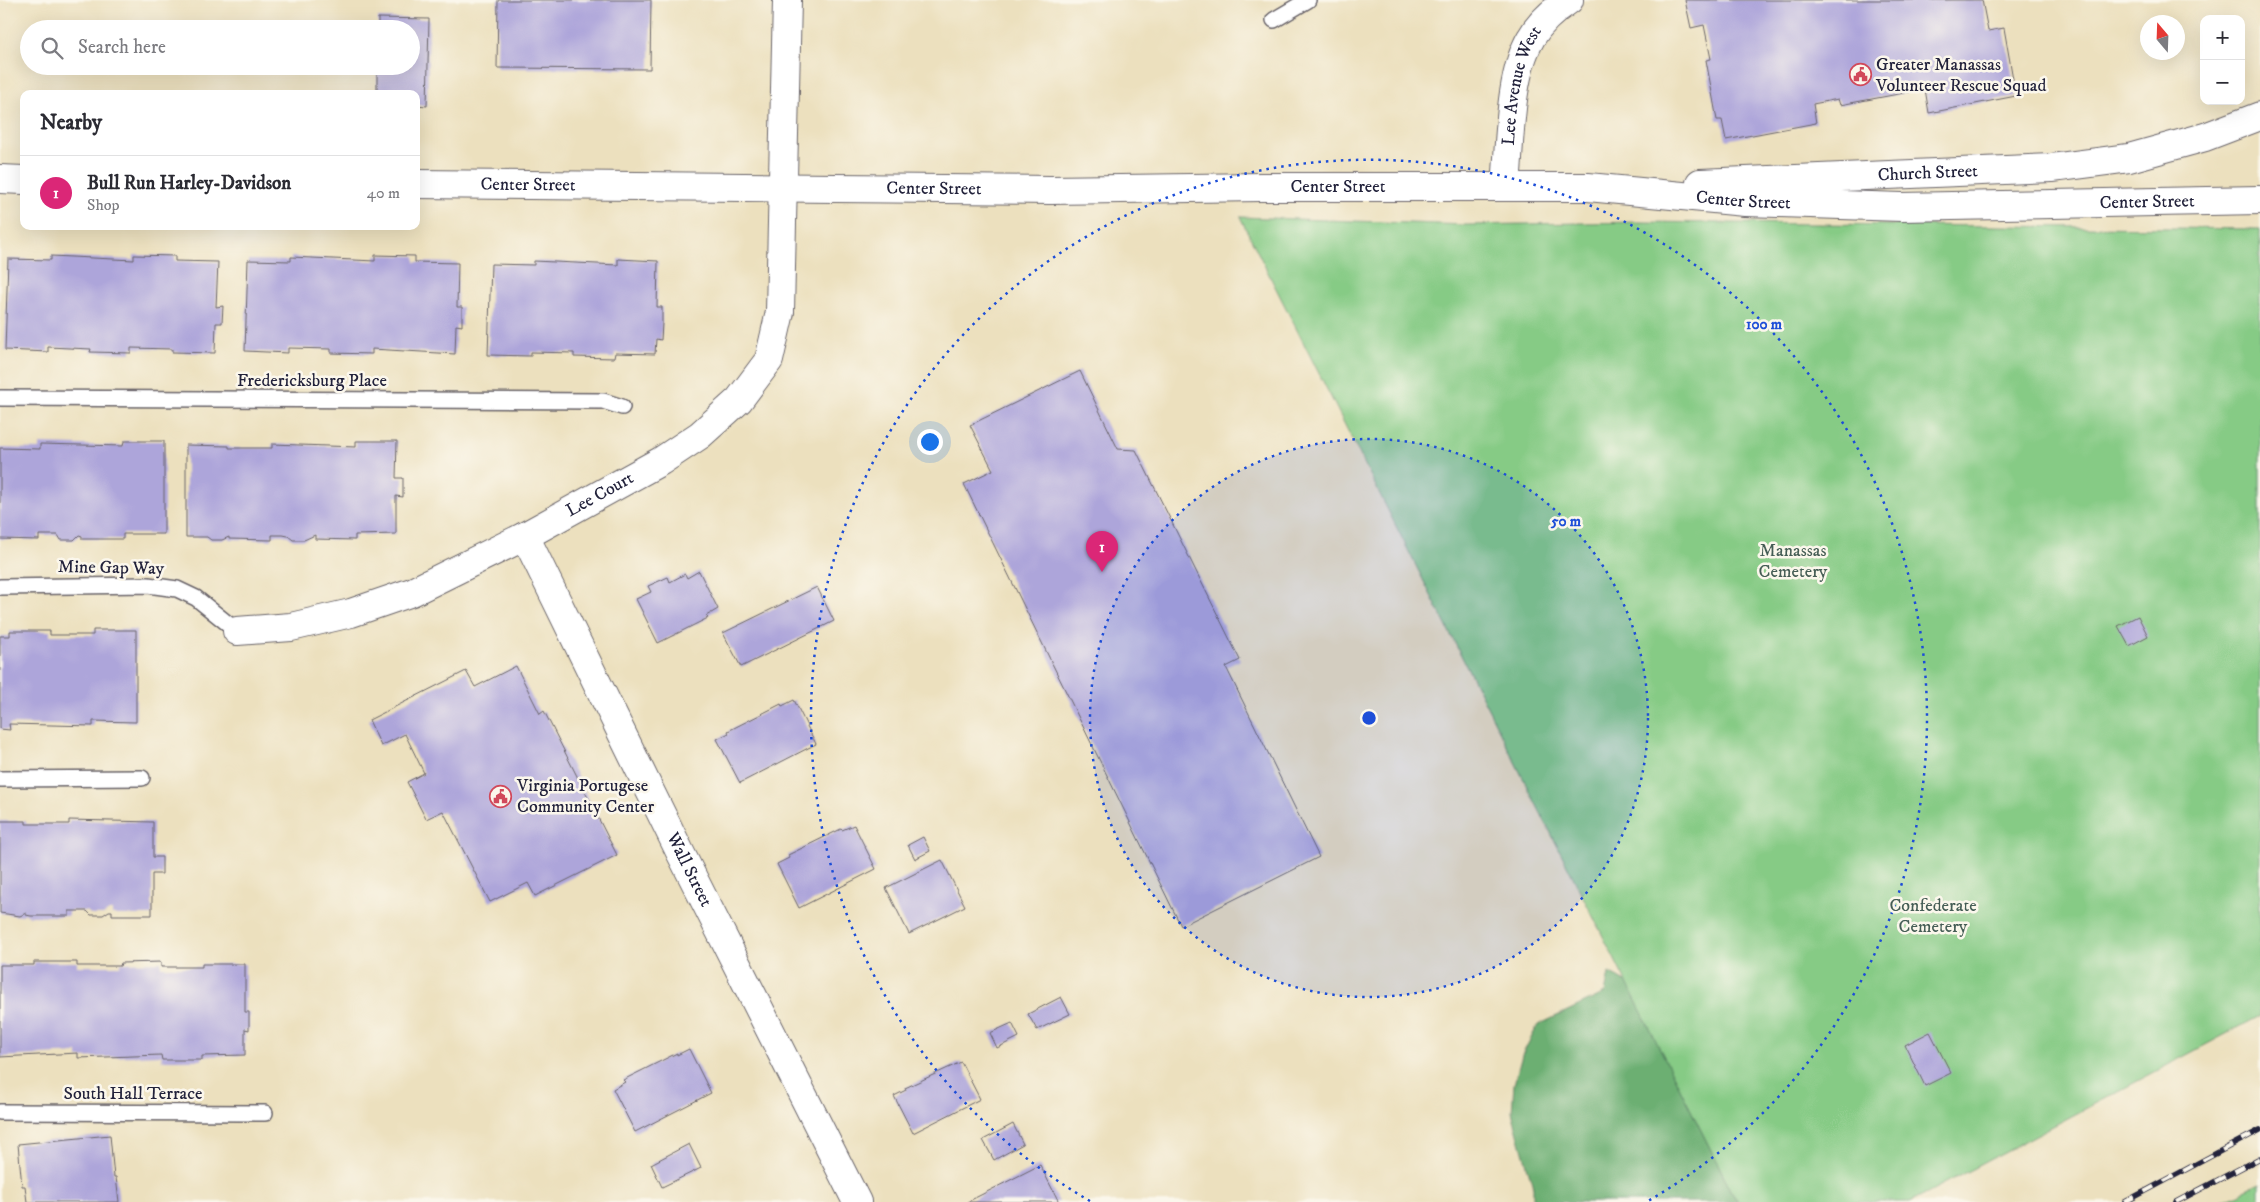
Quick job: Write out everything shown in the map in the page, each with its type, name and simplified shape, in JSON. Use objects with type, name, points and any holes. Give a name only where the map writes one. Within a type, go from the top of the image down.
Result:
[{"type":"main road","name":"Lee Court","points":[[237,631],[291,627],[351,613],[412,592],[525,536],[661,461],[700,435],[739,400],[769,360],[780,312],[785,188],[787,0]]},
{"type":"main road","name":"Lee Avenue West","points":[[1506,186],[1516,80],[1522,57],[1531,38],[1543,20],[1569,0]]},
{"type":"main road","name":"Church Street","points":[[1588,187],[2052,168],[2129,158],[2205,137],[2260,116]]},
{"type":"main road","points":[[0,179],[20,180]]},
{"type":"main road","name":"Center Street","points":[[420,184],[1050,190],[1588,187],[1745,202],[1902,207],[2260,200]]},
{"type":"main road","name":"Wall Street","points":[[525,536],[681,854],[857,1202]]},
{"type":"lane","points":[[1274,20],[1308,0]]},
{"type":"lane","name":"Fredericksburg Place","points":[[0,398],[603,401],[622,407]]},
{"type":"lane","name":"Mine Gap Way","points":[[0,587],[148,585],[177,589],[196,598],[237,631]]},
{"type":"lane","points":[[0,779],[142,778]]},
{"type":"lane","name":"South Hall Terrace","points":[[0,1112],[265,1113]]},
{"type":"green space","name":"Manassas Cemetery","points":[[1240,217],[1466,225],[1641,222],[2260,229],[2260,1016],[1910,1202],[1737,1202]]},
{"type":"green space","points":[[1609,973],[1627,983],[1737,1202],[1533,1202],[1533,1187],[1512,1112],[1514,1084],[1522,1055],[1538,1025],[1605,993]]},
{"type":"green space","points":[[2260,1184],[2260,1202],[2221,1202]]},
{"type":"building","points":[[498,0],[651,0],[650,69],[497,68]]},
{"type":"building","name":"Greater Manassas Volunteer Rescue Squad","points":[[1685,0],[1982,0],[1988,31],[2004,28],[2016,96],[1929,113],[1925,89],[1840,105],[1838,99],[1813,104],[1816,123],[1726,140],[1722,120],[1717,120],[1706,60],[1711,59],[1704,25],[1691,28]]},
{"type":"building","points":[[378,18],[429,19],[427,106],[420,105],[420,90],[377,90],[377,75],[420,75],[420,20],[378,20]]},
{"type":"building","points":[[134,255],[175,256],[175,261],[218,262],[216,307],[223,306],[222,323],[216,323],[215,353],[172,352],[172,349],[131,348],[131,353],[90,352],[91,349],[48,347],[48,352],[5,350],[8,259],[51,260],[51,256],[134,260]]},
{"type":"building","points":[[375,255],[415,256],[415,262],[458,263],[457,307],[462,307],[462,326],[456,325],[455,354],[372,349],[372,354],[331,353],[331,349],[288,348],[288,353],[245,351],[248,260],[291,261],[291,257],[375,261]]},
{"type":"building","points":[[618,259],[658,261],[657,307],[662,307],[662,323],[661,340],[656,339],[655,354],[615,353],[614,358],[574,357],[574,353],[531,352],[531,356],[488,355],[491,264],[534,265],[534,261],[618,265]]},
{"type":"building","points":[[1080,371],[1118,449],[1136,450],[1240,660],[1226,667],[1319,857],[1181,926],[964,484],[993,470],[970,425]]},
{"type":"building","points":[[124,441],[164,441],[164,534],[123,534],[123,539],[82,539],[82,536],[79,535],[74,540],[61,540],[58,535],[39,535],[39,540],[0,539],[0,448],[40,449],[40,444],[123,446]]},
{"type":"building","points":[[356,441],[397,441],[396,478],[403,478],[403,497],[396,496],[396,534],[355,535],[355,540],[315,539],[315,535],[304,540],[293,540],[283,535],[272,535],[272,540],[229,539],[229,537],[222,540],[211,540],[207,537],[186,537],[186,445],[229,446],[229,448],[272,448],[272,444],[356,447]]},
{"type":"building","points":[[699,571],[718,609],[706,616],[708,618],[658,643],[636,599],[651,592],[648,586],[668,577],[670,582],[685,574],[687,578]]},
{"type":"building","points":[[817,587],[834,621],[741,667],[723,633]]},
{"type":"building","points":[[2138,616],[2148,636],[2129,646],[2118,626]]},
{"type":"building","points":[[93,630],[136,630],[136,722],[93,721],[93,726],[9,724],[10,730],[0,729],[0,636],[10,636],[10,631],[50,631],[50,635],[93,635]]},
{"type":"building","name":"Virginia Portugese Community Center","points":[[516,666],[540,714],[544,711],[617,855],[535,896],[528,883],[490,902],[443,811],[426,819],[407,782],[424,773],[405,734],[381,746],[369,720],[466,671],[475,687]]},
{"type":"building","points":[[794,700],[816,744],[740,783],[717,739],[729,733],[728,731],[781,704],[782,706]]},
{"type":"building","points":[[69,820],[153,822],[153,857],[162,857],[162,874],[152,874],[152,915],[112,915],[112,911],[103,915],[91,915],[87,911],[69,911],[69,916],[31,916],[26,915],[26,913],[20,916],[0,913],[0,821],[26,821],[26,824],[69,824]]},
{"type":"building","points":[[854,825],[876,869],[799,908],[777,864],[789,858],[788,855],[841,829]]},
{"type":"building","points":[[923,837],[930,851],[915,859],[908,845]]},
{"type":"building","points":[[942,860],[965,906],[909,934],[886,888]]},
{"type":"building","points":[[34,962],[77,962],[77,966],[120,966],[121,963],[161,962],[161,967],[202,967],[202,964],[245,964],[245,1012],[249,1012],[249,1030],[245,1029],[245,1055],[202,1056],[202,1060],[162,1060],[161,1055],[78,1058],[78,1053],[0,1057],[0,965],[34,965]]},
{"type":"building","points":[[1061,997],[1070,1014],[1037,1030],[1028,1014]]},
{"type":"building","points":[[1012,1023],[1019,1037],[997,1048],[990,1033]]},
{"type":"building","points":[[1930,1032],[1951,1073],[1925,1086],[1905,1045]]},
{"type":"building","points":[[689,1049],[711,1093],[635,1132],[613,1089],[625,1082],[623,1080]]},
{"type":"building","points":[[961,1062],[980,1099],[913,1133],[894,1096],[906,1090],[905,1088]]},
{"type":"building","points":[[1013,1124],[1023,1144],[994,1160],[983,1140]]},
{"type":"building","points":[[110,1135],[114,1177],[116,1177],[119,1202],[27,1202],[25,1186],[22,1186],[18,1144]]},
{"type":"building","points":[[689,1144],[701,1168],[662,1187],[651,1164]]},
{"type":"building","points":[[1040,1165],[1059,1202],[967,1202]]},
{"type":"railway","points":[[2125,1202],[2260,1130]]},
{"type":"railway","points":[[2176,1202],[2260,1158]]},
{"type":"place","name":"Greater Manassas Volunteer Rescue Squad","points":[[1860,75]]},
{"type":"place","name":"Bull Run Harley-Davidson","points":[[1102,572]]},
{"type":"place","name":"Virginia Portugese Community Center","points":[[501,796]]},
{"type":"park label","name":"Confederate Cemetery","points":[[1933,916]]}]
